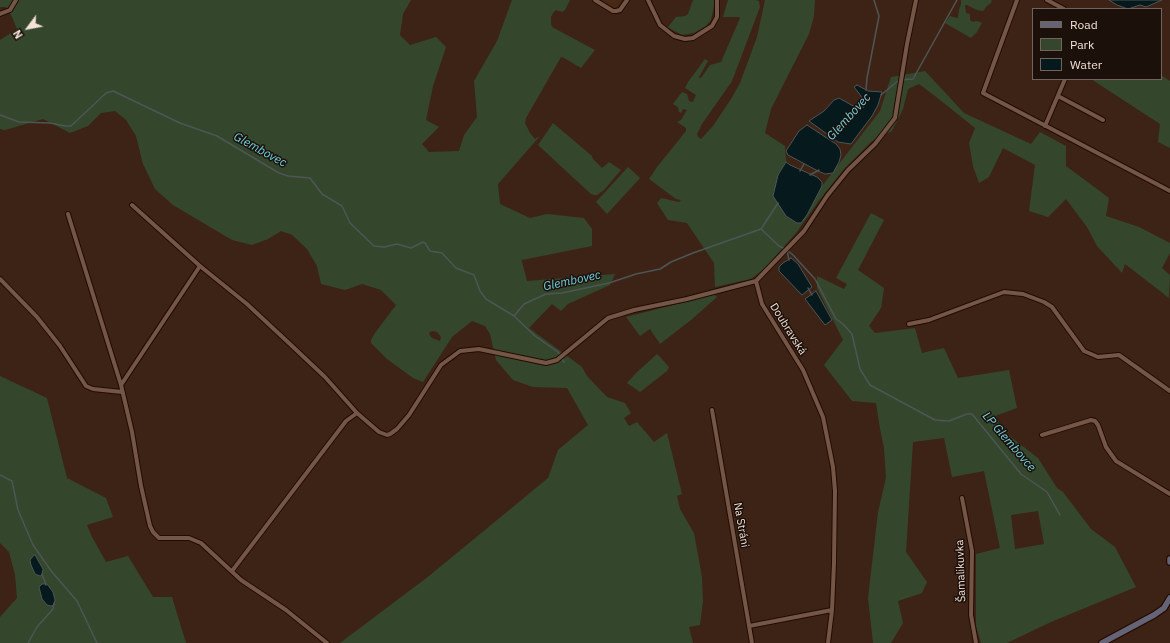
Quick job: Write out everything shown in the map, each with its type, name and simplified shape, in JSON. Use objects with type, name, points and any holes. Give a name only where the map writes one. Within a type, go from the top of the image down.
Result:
[{"type":"main road","points":[[1102,643],[1154,615],[1164,608],[1170,598]]},
{"type":"street","points":[[0,14],[10,10],[16,0]]},
{"type":"street","points":[[595,0],[613,11],[620,10],[627,0]]},
{"type":"street","points":[[648,0],[660,25],[674,36],[685,39],[693,38],[712,26],[717,16],[717,0]]},
{"type":"street","points":[[132,205],[200,266],[247,304],[325,377],[356,413],[379,432],[387,435],[397,429],[409,415],[441,365],[460,351],[479,349],[546,363],[557,360],[608,318],[634,310],[687,299],[756,281],[804,231],[835,186],[848,170],[875,144],[895,118],[906,44],[916,0]]},
{"type":"street","points":[[1017,0],[983,93],[1170,191]]},
{"type":"street","points":[[1047,0],[1062,8]]},
{"type":"street","points":[[1045,126],[1064,80]]},
{"type":"street","points":[[1058,96],[1103,120]]},
{"type":"street","points":[[68,214],[121,385],[132,432],[141,486],[150,526],[153,532],[159,538],[189,538],[201,543],[242,580],[286,610],[327,643]]},
{"type":"street","points":[[121,385],[200,266]]},
{"type":"street","points":[[0,278],[37,317],[60,346],[86,386],[93,389],[122,392]]},
{"type":"street","name":"Doubravská","points":[[756,281],[762,304],[804,370],[823,417],[833,467],[835,491],[834,563],[832,610],[828,643]]},
{"type":"street","points":[[909,324],[929,320],[1004,292],[1023,294],[1044,302],[1052,307],[1084,351],[1098,357],[1119,355],[1170,391]]},
{"type":"street","name":"Na Stráni","points":[[712,410],[752,643]]},
{"type":"street","points":[[232,571],[346,421],[356,413]]},
{"type":"street","points":[[1042,436],[1091,420],[1095,421],[1098,425],[1106,447],[1116,461],[1170,494]]},
{"type":"street","name":"Šamalikuvka","points":[[962,498],[972,551],[971,615],[976,643]]},
{"type":"street","points":[[749,626],[832,610]]},
{"type":"shaded area","points":[[601,0],[622,0],[617,7],[614,8]]},
{"type":"green space","points":[[0,0],[411,0],[403,14],[400,35],[410,45],[436,37],[446,47],[433,86],[426,120],[439,127],[422,144],[429,152],[459,151],[464,135],[477,117],[474,81],[497,41],[512,0],[570,0],[565,10],[562,12],[556,10],[553,13],[551,17],[552,27],[595,50],[581,68],[561,57],[526,118],[525,123],[530,133],[535,139],[540,136],[498,184],[500,204],[530,218],[547,214],[584,218],[592,229],[592,246],[522,260],[521,258],[527,281],[615,274],[610,285],[568,304],[561,311],[552,304],[529,328],[582,367],[587,376],[607,397],[625,403],[631,413],[624,418],[629,426],[637,422],[654,442],[667,433],[682,494],[677,496],[680,509],[694,533],[702,577],[703,601],[700,625],[689,627],[693,643],[340,643],[429,576],[548,478],[558,450],[588,425],[567,388],[533,387],[513,380],[496,360],[490,334],[485,326],[472,321],[452,337],[423,382],[413,378],[387,359],[371,343],[375,333],[396,305],[381,290],[362,284],[345,290],[321,284],[317,266],[307,249],[292,235],[281,231],[268,239],[252,245],[232,240],[173,205],[155,189],[143,164],[136,136],[126,120],[115,111],[101,113],[88,126],[70,133],[43,119],[5,130],[0,129],[0,40],[17,29],[6,7],[0,7]],"holes":[[[433,331],[437,332],[441,337],[440,341],[432,338],[429,334]]]},
{"type":"green space","points":[[693,0],[714,0],[711,20],[706,26],[694,33],[682,35],[669,28],[668,27],[676,17],[685,16],[688,14]]},
{"type":"green space","points":[[728,0],[756,0],[759,1],[760,7],[732,81],[702,124],[697,134],[701,139],[713,126],[740,83],[757,37],[765,0],[815,0],[814,16],[809,34],[771,109],[765,133],[785,146],[786,162],[778,175],[786,216],[797,223],[801,223],[807,215],[822,186],[880,111],[891,77],[925,71],[964,113],[1031,144],[1040,132],[1066,146],[1066,166],[1109,198],[1106,216],[1139,227],[1170,243],[1170,253],[1162,268],[1170,275],[1169,298],[1125,264],[1122,273],[1097,246],[1087,227],[1066,199],[1048,217],[1029,211],[1035,165],[1003,148],[989,177],[979,183],[973,166],[969,143],[975,128],[919,84],[908,89],[903,109],[892,131],[872,141],[844,169],[796,233],[765,268],[751,279],[715,287],[714,263],[687,223],[668,220],[657,203],[661,198],[679,202],[681,200],[676,199],[649,179],[686,131],[686,128],[677,122],[681,120],[687,110],[683,109],[681,113],[679,112],[678,107],[673,104],[682,92],[687,94],[689,101],[693,102],[696,95],[685,88],[705,59],[708,61],[699,77],[700,78],[710,65],[721,62],[740,18],[723,17]]},
{"type":"green space","points":[[961,0],[992,0],[983,11],[965,5],[966,13],[970,14],[970,20],[973,22],[977,21],[982,23],[977,32],[971,38],[945,23],[950,16],[958,18]]},
{"type":"green space","points":[[1162,76],[1170,81],[1170,148],[1158,142],[1160,124],[1093,80],[1162,80]]},
{"type":"green space","points":[[553,123],[592,156],[602,168],[609,162],[621,170],[604,190],[597,195],[591,194],[538,145]]},
{"type":"green space","points":[[628,167],[640,178],[607,214],[596,202]]},
{"type":"green space","points":[[871,213],[884,220],[858,270],[884,288],[881,308],[869,326],[875,333],[915,328],[922,353],[944,348],[958,378],[1009,370],[1017,408],[995,416],[1002,430],[1038,458],[1057,488],[1063,492],[1091,529],[1115,547],[1136,587],[1051,622],[1007,643],[981,643],[976,626],[976,554],[1000,548],[984,471],[952,477],[944,438],[913,442],[906,552],[927,582],[922,593],[898,601],[903,623],[891,643],[873,643],[868,598],[878,512],[886,478],[884,448],[876,403],[852,401],[824,365],[843,340],[817,288],[817,276],[844,289],[847,284],[836,278]],"holes":[[[1038,511],[1044,544],[1015,549],[1011,515]]]},
{"type":"green space","points":[[712,295],[717,297],[691,320],[660,344],[650,329],[640,336],[626,317]]},
{"type":"green space","points":[[657,354],[669,367],[667,371],[640,392],[627,383],[636,373]]},
{"type":"green space","points":[[0,376],[47,398],[67,478],[106,498],[113,517],[87,525],[106,562],[128,556],[153,597],[172,597],[186,643],[0,643],[0,617],[17,598],[15,575],[9,552],[0,543]],"holes":[[[47,584],[53,592],[42,599],[39,587]]]},
{"type":"water","points":[[1109,0],[1162,0],[1146,7],[1140,5],[1125,8]]},
{"type":"water","points":[[857,85],[868,91],[882,92],[878,105],[872,116],[851,144],[838,142],[809,121],[824,111],[834,100],[839,98],[855,107],[864,107],[861,96],[854,87]]},
{"type":"water","points":[[807,125],[836,144],[840,149],[841,155],[839,162],[833,173],[825,174],[788,155],[786,151],[799,131]]},
{"type":"water","points":[[786,162],[817,177],[822,182],[822,186],[807,215],[801,223],[797,223],[786,216],[773,196],[778,175]]},
{"type":"water","points":[[791,258],[798,264],[812,287],[802,295],[779,271],[779,267]]},
{"type":"water","points":[[816,291],[832,320],[825,325],[805,299]]},
{"type":"water","points":[[34,555],[43,569],[42,575],[40,576],[35,574],[31,565],[30,560]]},
{"type":"water","points":[[42,584],[47,584],[53,592],[55,600],[54,605],[47,605],[42,599],[39,587]]},
{"type":"waterway","points":[[866,90],[879,16],[874,0]]},
{"type":"waterway","name":"Glembovec","points":[[881,95],[899,80],[913,79],[957,0]]},
{"type":"waterway","name":"Glembovec","points":[[0,115],[19,122],[50,123],[71,126],[106,93],[113,91],[180,123],[217,136],[279,173],[288,176],[310,178],[322,194],[342,206],[350,223],[374,246],[384,247],[397,244],[411,248],[423,242],[430,251],[442,253],[456,268],[474,275],[480,291],[486,299],[514,316],[524,304],[546,294],[562,293],[609,283],[636,274],[660,269],[671,262],[693,253],[761,229],[778,203]]},
{"type":"waterway","points":[[800,171],[804,164]]},
{"type":"waterway","name":"Glembovec","points":[[810,175],[819,170]]},
{"type":"waterway","name":"LP Glembovce","points":[[761,229],[779,246],[793,255],[815,279],[836,319],[852,334],[860,369],[870,385],[935,420],[949,421],[967,414],[972,414],[1021,474],[1047,492],[1060,515]]},
{"type":"waterway","name":"LP Glembovce","points":[[787,250],[789,260]]},
{"type":"waterway","points":[[808,288],[812,295]]},
{"type":"waterway","name":"LP Glembovce","points":[[514,316],[535,336],[558,352],[564,362]]},
{"type":"waterway","points":[[0,475],[12,481],[18,510],[33,545],[52,572],[77,601],[97,643]]},
{"type":"waterway","points":[[42,574],[46,585]]},
{"type":"waterway","points":[[28,643],[37,627],[53,609],[54,603]]}]
